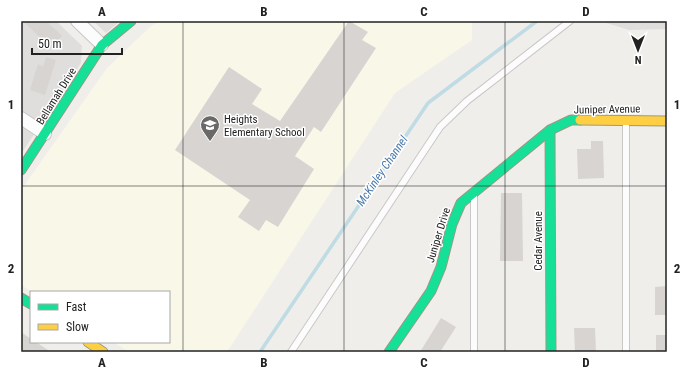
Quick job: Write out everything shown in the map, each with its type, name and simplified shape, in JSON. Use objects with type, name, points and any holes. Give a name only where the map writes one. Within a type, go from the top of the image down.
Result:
[{"type":"street","points":[[77,21],[102,45]]},
{"type":"street","name":"Bellamah Drive","points":[[21,170],[102,45],[131,21]]},
{"type":"street","points":[[21,118],[45,134]]},
{"type":"street","name":"Juniper Avenue","points":[[550,130],[571,120],[667,121]]},
{"type":"street","name":"Juniper Drive","points":[[389,352],[431,291],[441,267],[452,224],[461,203],[550,130]]},
{"type":"street","name":"Cedar Avenue","points":[[550,130],[551,352]]},
{"type":"street","points":[[21,298],[30,303]]},
{"type":"street","points":[[90,343],[103,352]]},
{"type":"lane","points":[[291,352],[440,127],[467,101],[570,21]]},
{"type":"lane","points":[[626,120],[626,352]]},
{"type":"lane","points":[[474,192],[474,352]]},
{"type":"shaded area","points":[[21,21],[56,21],[82,46],[81,63],[21,154]]},
{"type":"shaded area","points":[[93,21],[120,21],[106,33]]},
{"type":"shaded area","name":"Heights Elementary School","points":[[159,21],[472,21],[472,40],[395,93],[227,352],[129,352],[115,343],[170,343],[170,291],[30,291],[21,285],[21,190],[107,68],[150,27]]},
{"type":"shaded area","points":[[600,21],[667,21],[667,29],[629,30]]},
{"type":"building","points":[[23,21],[46,21],[62,36],[51,48]]},
{"type":"building","points":[[349,21],[368,32],[362,40],[376,48],[321,132],[314,127],[295,156],[314,169],[278,227],[266,220],[259,231],[238,217],[250,200],[175,150],[229,67],[262,89],[252,104],[280,121]]},
{"type":"building","points":[[46,57],[56,60],[45,95],[30,90],[38,64],[43,67]]},
{"type":"building","points":[[591,141],[603,141],[604,178],[578,179],[577,149],[591,149]]},
{"type":"building","points":[[501,193],[522,193],[523,261],[500,261]]},
{"type":"building","points":[[667,286],[667,315],[655,315],[655,287]]},
{"type":"building","points":[[441,318],[456,327],[440,352],[420,352]]},
{"type":"building","points":[[574,328],[595,328],[596,352],[575,352]]},
{"type":"building","points":[[21,332],[30,338],[30,343],[38,343],[51,352],[21,352]]},
{"type":"building","points":[[656,335],[667,335],[667,352],[656,352]]},
{"type":"waterway","name":"McKinley Channel","points":[[260,352],[428,103],[537,21]]},
{"type":"traffic: fast","points":[[21,170],[102,45],[131,21]]},
{"type":"traffic: fast","points":[[389,352],[431,291],[441,267],[452,224],[461,203],[550,130],[571,120],[580,120]]},
{"type":"traffic: fast","points":[[550,130],[551,352]]},
{"type":"traffic: fast","points":[[21,298],[30,303]]},
{"type":"traffic: slow","points":[[580,120],[667,121]]},
{"type":"traffic: slow","points":[[90,343],[103,352]]},
{"type":"place","name":"Heights Elementary School","points":[[210,142]]}]
